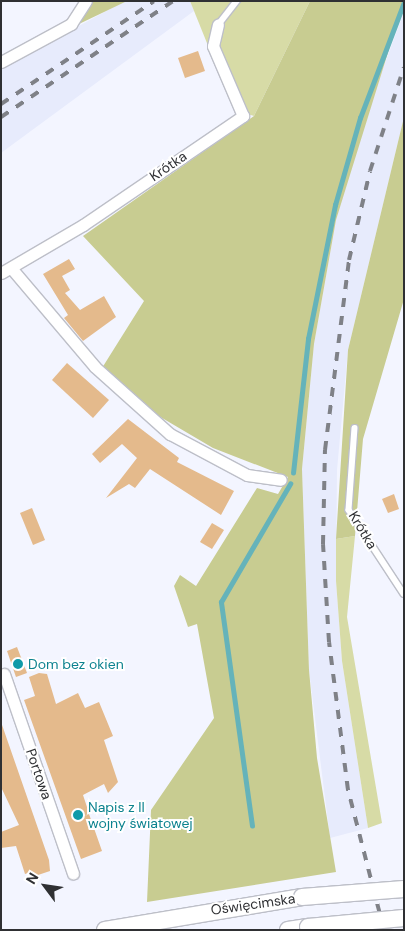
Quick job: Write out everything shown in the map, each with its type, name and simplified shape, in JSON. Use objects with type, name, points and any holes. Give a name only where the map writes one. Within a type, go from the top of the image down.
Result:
[{"type":"main road","name":"Oświęcimska","points":[[105,930],[302,896],[404,889]]},
{"type":"main road","points":[[288,930],[308,926],[404,918]]},
{"type":"street","points":[[1,62],[71,24],[86,1]]},
{"type":"street","name":"Krótka","points":[[6,271],[243,116],[213,46],[218,25]]},
{"type":"street","points":[[6,271],[82,354],[170,434],[247,475],[281,480]]},
{"type":"street","name":"Portowa","points":[[2,672],[73,873]]},
{"type":"lane","points":[[218,25],[237,1]]},
{"type":"lane","name":"Krótka","points":[[355,428],[349,510],[404,594]]},
{"type":"shaded area","points":[[125,1],[190,1],[194,11],[1,153],[1,68]]},
{"type":"shaded area","points":[[404,12],[404,117],[348,350],[337,470],[336,581],[342,661],[368,828],[330,838],[309,670],[302,469],[314,344],[336,220],[364,119]]},
{"type":"green space","points":[[92,1],[127,1],[79,24]]},
{"type":"green space","points":[[190,1],[310,1],[254,116],[234,110]]},
{"type":"green space","points":[[310,1],[404,1],[336,220],[314,344],[302,469],[309,670],[317,758],[336,872],[147,902],[151,810],[214,718],[197,624],[188,627],[174,586],[180,575],[196,586],[257,488],[278,494],[288,477],[213,448],[157,415],[102,368],[144,301],[83,236],[254,116]]},
{"type":"green space","points":[[404,117],[404,299],[363,439],[355,536],[336,539],[348,350]]},
{"type":"green space","points":[[355,536],[347,617],[382,823],[368,828],[342,661],[336,581],[336,539]]},
{"type":"building","points":[[198,51],[205,71],[185,78],[178,58]]},
{"type":"building","points":[[69,259],[75,269],[62,276],[70,290],[65,293],[80,310],[104,296],[116,317],[83,341],[64,318],[68,315],[43,274]]},
{"type":"building","points":[[67,363],[109,400],[93,418],[52,380]]},
{"type":"building","points":[[128,419],[179,458],[177,462],[234,491],[221,515],[150,469],[135,488],[129,484],[106,498],[137,458],[122,444],[100,463],[92,454]]},
{"type":"building","points":[[394,494],[399,509],[388,513],[382,499]]},
{"type":"building","points":[[32,508],[45,540],[33,545],[20,513]]},
{"type":"building","points":[[212,523],[224,530],[212,549],[200,542]]},
{"type":"building","points":[[17,647],[27,673],[16,677],[7,651]]},
{"type":"building","points":[[39,673],[47,674],[56,704],[78,693],[85,708],[99,702],[113,736],[104,740],[118,782],[108,793],[104,784],[83,795],[89,813],[85,816],[89,814],[102,851],[81,859],[24,700],[35,696],[29,677]]},
{"type":"building","points":[[1,722],[49,860],[50,871],[32,877],[31,872],[25,874],[16,846],[1,848],[1,832],[19,825],[1,787]]},
{"type":"waterway","points":[[293,473],[308,339],[335,205],[360,118],[404,2]]},
{"type":"waterway","points":[[252,826],[221,602],[290,484]]},
{"type":"railway","points":[[1,104],[154,1]]},
{"type":"railway","points":[[1,117],[173,1]]},
{"type":"railway","points":[[384,930],[348,790],[329,642],[323,544],[325,450],[349,260],[370,171],[404,67]]},
{"type":"place","name":"Dom bez okien","points":[[18,664]]},
{"type":"place","name":"Napis z II wojny światowej","points":[[78,815]]}]
